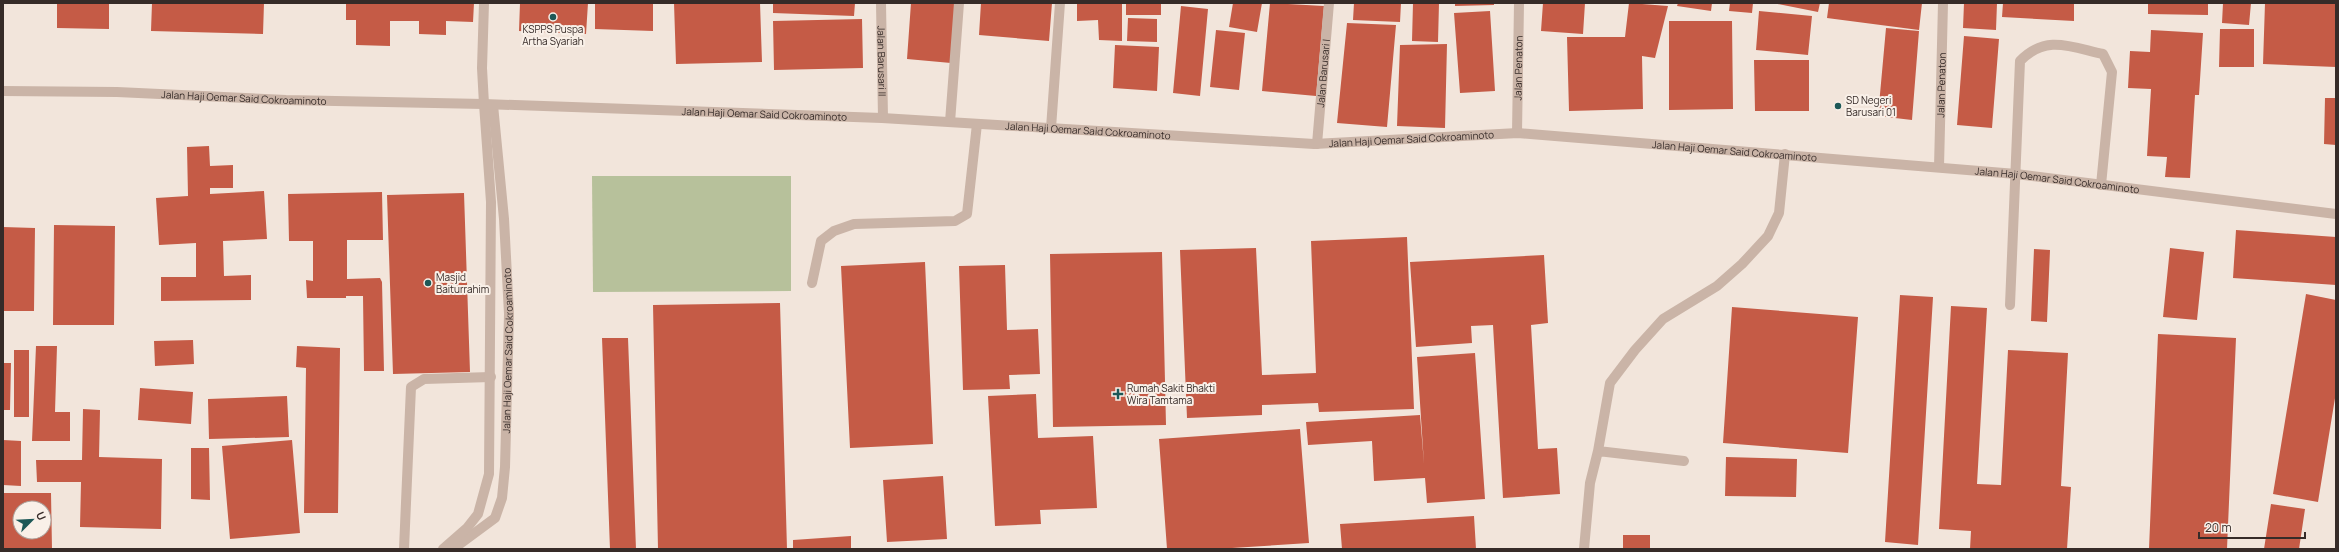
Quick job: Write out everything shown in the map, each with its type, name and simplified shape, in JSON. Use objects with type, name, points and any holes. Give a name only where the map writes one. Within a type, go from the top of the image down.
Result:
[{"type":"street","name":"Jalan Haji Oemar Said Cokroaminoto","points":[[453,549],[495,518],[502,498],[505,467],[509,314],[504,219],[489,105],[482,68],[484,3]]},
{"type":"street","name":"Jalan Barusari II","points":[[881,3],[883,118]]},
{"type":"street","points":[[950,122],[959,3]]},
{"type":"street","points":[[1050,128],[1060,3]]},
{"type":"street","name":"Jalan Barusari I","points":[[1316,144],[1329,3]]},
{"type":"street","name":"Jalan Penaton","points":[[1517,133],[1519,3]]},
{"type":"street","name":"Jalan Penaton","points":[[1939,167],[1943,3]]},
{"type":"street","points":[[2010,305],[2020,61],[2031,50],[2053,43],[2103,54],[2112,72],[2101,185]]},
{"type":"street","name":"Jalan Haji Oemar Said Cokroaminoto","points":[[3,91],[117,92],[286,100],[883,118],[1316,144],[1517,133],[2016,174],[2336,214]]},
{"type":"street","name":"Jalan Haji Oemar Said Cokroaminoto","points":[[443,549],[467,528],[478,514],[489,474],[491,377],[491,202],[489,105]]},
{"type":"street","points":[[812,283],[821,241],[834,231],[854,224],[955,221],[967,214],[977,124]]},
{"type":"street","points":[[1584,549],[1590,483],[1598,452],[1610,383],[1635,350],[1663,319],[1717,286],[1742,264],[1768,236],[1779,213],[1785,154]]},
{"type":"street","points":[[404,549],[411,387],[424,379],[491,377]]},
{"type":"street","points":[[1598,452],[1684,461]]},
{"type":"green space","points":[[592,176],[791,176],[791,291],[593,292]]},
{"type":"building","points":[[57,3],[109,3],[109,29],[57,28]]},
{"type":"building","points":[[152,3],[264,3],[263,34],[151,31]]},
{"type":"building","points":[[346,3],[474,3],[473,22],[446,21],[446,35],[419,34],[419,21],[390,21],[390,46],[356,45],[356,20],[346,20]]},
{"type":"building","name":"KSPPS Puspa Artha Syariah","points":[[520,3],[588,3],[586,34],[519,31]]},
{"type":"building","points":[[595,3],[653,3],[653,31],[595,29]]},
{"type":"building","points":[[674,3],[760,3],[762,62],[676,64]]},
{"type":"building","points":[[773,3],[855,3],[854,16],[773,13]]},
{"type":"building","points":[[911,3],[955,3],[951,63],[907,59]]},
{"type":"building","points":[[981,3],[1052,3],[1049,41],[979,35]]},
{"type":"building","points":[[1077,3],[1122,3],[1122,41],[1099,40],[1098,20],[1077,21]]},
{"type":"building","points":[[1126,3],[1161,3],[1161,15],[1126,15]]},
{"type":"building","points":[[1233,3],[1262,3],[1257,32],[1229,27]]},
{"type":"building","points":[[1270,3],[1324,6],[1316,96],[1262,91]]},
{"type":"building","points":[[1354,3],[1401,3],[1400,22],[1353,20]]},
{"type":"building","points":[[1413,3],[1439,3],[1438,42],[1412,41]]},
{"type":"building","points":[[1455,3],[1494,3],[1494,5],[1455,6]]},
{"type":"building","points":[[1543,3],[1585,3],[1583,34],[1541,31]]},
{"type":"building","points":[[1629,3],[1668,6],[1655,58],[1642,56],[1643,109],[1569,111],[1567,37],[1625,37]]},
{"type":"building","points":[[1678,3],[1712,3],[1711,11],[1677,6]]},
{"type":"building","points":[[1730,3],[1753,3],[1752,13],[1729,11]]},
{"type":"building","points":[[1773,3],[1820,3],[1818,12]]},
{"type":"building","points":[[1829,3],[1922,3],[1919,30],[1827,18]]},
{"type":"building","points":[[1964,3],[1997,3],[1996,30],[1963,28]]},
{"type":"building","points":[[2003,3],[2074,3],[2074,21],[2002,17]]},
{"type":"building","points":[[2148,3],[2208,3],[2208,15],[2148,14]]},
{"type":"building","points":[[2223,3],[2251,3],[2249,25],[2222,23]]},
{"type":"building","points":[[2265,3],[2336,3],[2336,67],[2263,64]]},
{"type":"building","points":[[1181,6],[1208,9],[1200,96],[1173,93]]},
{"type":"building","points":[[1490,11],[1495,91],[1460,93],[1454,13]]},
{"type":"building","points":[[1759,11],[1812,16],[1808,55],[1756,50]]},
{"type":"building","points":[[1128,18],[1157,19],[1157,42],[1127,41]]},
{"type":"building","points":[[862,19],[863,68],[774,70],[773,21]]},
{"type":"building","points":[[1669,21],[1732,21],[1733,109],[1669,110]]},
{"type":"building","points":[[1347,23],[1396,25],[1387,127],[1337,123]]},
{"type":"building","points":[[1886,28],[1919,31],[1912,120],[1878,116]]},
{"type":"building","points":[[2220,29],[2254,29],[2254,67],[2219,67]]},
{"type":"building","points":[[1216,30],[1245,33],[1239,90],[1210,87]]},
{"type":"building","points":[[2151,30],[2203,33],[2199,95],[2195,95],[2190,178],[2165,177],[2167,157],[2147,156],[2151,89],[2128,88],[2130,51],[2150,52]]},
{"type":"building","points":[[1964,36],[1999,39],[1992,128],[1957,125]]},
{"type":"building","points":[[1447,44],[1445,128],[1397,126],[1400,45]]},
{"type":"building","points":[[1115,45],[1159,47],[1157,91],[1113,88]]},
{"type":"building","points":[[1754,60],[1809,60],[1809,111],[1755,111]]},
{"type":"building","points":[[2325,98],[2336,98],[2336,145],[2324,144]]},
{"type":"building","points":[[209,146],[210,166],[233,165],[233,188],[210,188],[210,194],[264,191],[267,239],[223,241],[224,276],[251,275],[251,300],[161,301],[161,277],[196,277],[196,243],[159,245],[156,198],[188,196],[187,147]]},
{"type":"building","points":[[382,192],[383,240],[347,240],[347,279],[380,278],[382,282],[384,371],[364,371],[363,296],[346,296],[346,298],[307,298],[306,280],[313,281],[313,241],[289,241],[288,194]]},
{"type":"building","name":"Masjid Baiturrahim","points":[[464,193],[470,372],[393,374],[387,195]]},
{"type":"building","points":[[54,225],[115,226],[114,325],[53,325]]},
{"type":"building","points":[[3,227],[35,228],[34,311],[3,311]]},
{"type":"building","points":[[2236,230],[2336,237],[2336,285],[2233,278]]},
{"type":"building","points":[[1407,237],[1414,409],[1319,412],[1318,403],[1262,405],[1262,415],[1187,418],[1180,250],[1256,248],[1262,375],[1316,373],[1311,241]]},
{"type":"building","points":[[2170,248],[2204,252],[2197,320],[2163,317]]},
{"type":"building","points":[[2034,249],[2050,250],[2047,322],[2031,321]]},
{"type":"building","points":[[1162,252],[1166,425],[1053,427],[1050,254]]},
{"type":"building","points":[[1544,255],[1548,323],[1531,325],[1538,449],[1557,448],[1560,494],[1503,498],[1493,325],[1471,326],[1472,343],[1416,347],[1410,262]]},
{"type":"building","points":[[925,262],[933,444],[850,448],[841,266]]},
{"type":"building","points":[[1005,265],[1007,330],[1038,329],[1040,374],[1009,375],[1010,389],[963,390],[959,266]]},
{"type":"building","points":[[2306,294],[2336,300],[2336,392],[2318,502],[2273,494]]},
{"type":"building","points":[[1900,295],[1933,297],[1918,545],[1885,542]]},
{"type":"building","points":[[780,303],[787,549],[658,549],[653,305]]},
{"type":"building","points":[[1951,306],[1987,308],[1977,484],[2001,485],[2008,350],[2068,353],[2061,486],[2071,487],[2067,549],[1970,549],[1971,531],[1939,529]]},
{"type":"building","points":[[1732,307],[1858,317],[1848,453],[1723,443]]},
{"type":"building","points":[[2158,334],[2236,338],[2227,549],[2149,549]]},
{"type":"building","points":[[602,338],[628,338],[636,549],[610,549]]},
{"type":"building","points":[[193,340],[194,364],[155,366],[154,341]]},
{"type":"building","points":[[36,346],[57,346],[55,412],[70,412],[70,441],[32,441]]},
{"type":"building","points":[[297,346],[340,348],[338,513],[304,513],[306,368],[296,367]]},
{"type":"building","points":[[14,350],[29,350],[29,417],[14,417]]},
{"type":"building","points":[[1475,353],[1485,499],[1427,503],[1425,478],[1374,481],[1372,441],[1308,445],[1306,422],[1420,415],[1424,464],[1417,357]]},
{"type":"building","points":[[3,363],[11,363],[10,410],[3,410]]},
{"type":"building","points":[[140,388],[193,392],[191,424],[138,420]]},
{"type":"building","points":[[1036,394],[1038,438],[1093,436],[1097,508],[1040,510],[1041,524],[995,526],[988,396]]},
{"type":"building","points":[[287,396],[289,437],[209,439],[208,399]]},
{"type":"building","points":[[83,409],[100,410],[99,457],[162,459],[161,529],[80,527],[81,482],[37,482],[36,460],[82,460]]},
{"type":"building","points":[[1300,429],[1309,543],[1216,549],[1167,549],[1159,439]]},
{"type":"building","points":[[3,440],[21,441],[21,486],[3,485]]},
{"type":"building","points":[[292,440],[300,533],[230,539],[222,446]]},
{"type":"building","points":[[191,448],[209,448],[210,500],[191,499]]},
{"type":"building","points":[[1726,457],[1797,459],[1796,497],[1725,496]]},
{"type":"building","points":[[943,476],[947,539],[887,542],[883,480]]},
{"type":"building","points":[[3,493],[51,493],[51,500],[12,500],[12,540],[52,540],[52,549],[3,549]]},
{"type":"building","points":[[2271,504],[2305,509],[2299,549],[2264,549]]},
{"type":"building","points":[[1474,516],[1476,549],[1342,549],[1340,524]]},
{"type":"building","points":[[1623,535],[1650,535],[1650,549],[1623,549]]},
{"type":"building","points":[[851,536],[851,549],[793,549],[793,540]]},
{"type":"place","name":"KSPPS Puspa Artha Syariah","points":[[553,17]]},
{"type":"place","name":"SD Negeri Barusari 01","points":[[1838,106]]},
{"type":"place","name":"Masjid Baiturrahim","points":[[428,283]]},
{"type":"place","name":"Rumah Sakit Bhakti Wira Tamtama","points":[[1118,394]]}]
